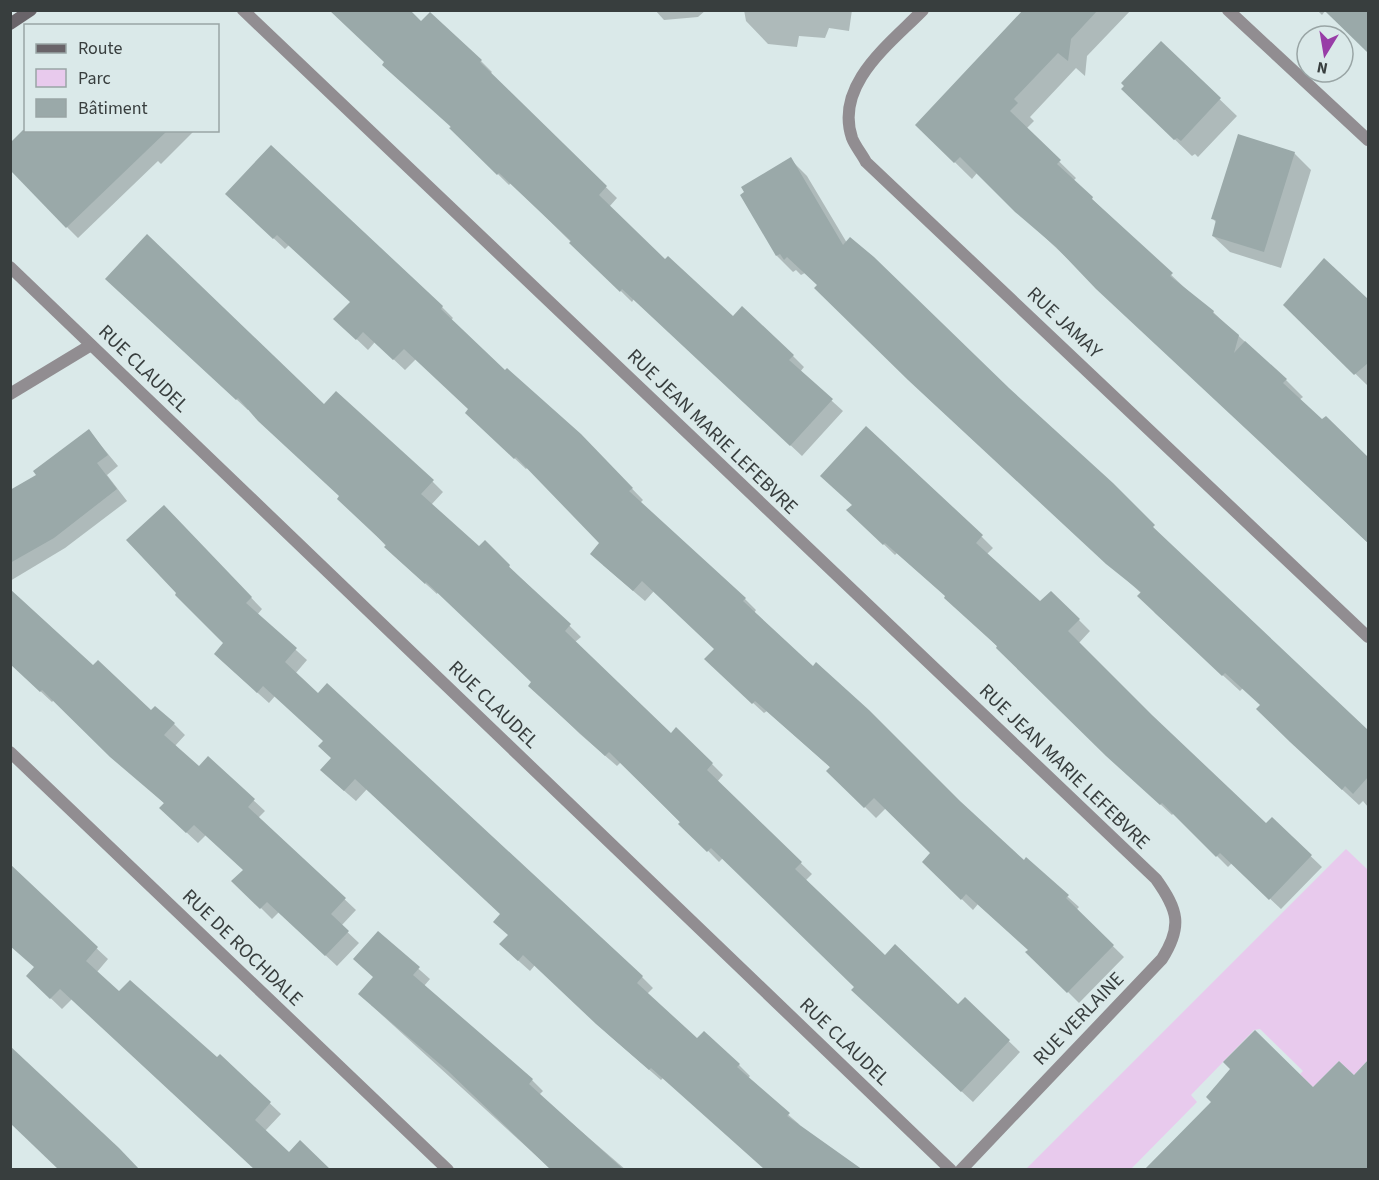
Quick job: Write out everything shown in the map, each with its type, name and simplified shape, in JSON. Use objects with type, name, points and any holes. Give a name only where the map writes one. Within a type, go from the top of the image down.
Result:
[{"type":"street","points":[[10,24],[31,10]]},
{"type":"street","name":"RUE JEAN MARIE LEFEBVRE","points":[[243,10],[1156,879]]},
{"type":"street","name":"RUE JAMAY","points":[[923,10],[867,69],[855,87],[849,112],[852,137],[867,162],[1368,637]]},
{"type":"street","points":[[1228,10],[1368,140]]},
{"type":"street","name":"RUE CLAUDEL","points":[[10,267],[951,1170]]},
{"type":"street","points":[[10,394],[92,345]]},
{"type":"street","name":"RUE DE ROCHDALE","points":[[10,752],[448,1170]]},
{"type":"street","name":"RUE VERLAINE","points":[[961,1170],[1162,959],[1173,941],[1176,920],[1169,898],[1156,879]]},
{"type":"green space","points":[[1346,849],[1368,870],[1368,1060],[1354,1075],[1339,1061],[1313,1087],[1300,1074],[1303,1071],[1260,1029],[1254,1030],[1191,1095],[1197,1102],[1131,1169],[1025,1170]]},
{"type":"building","points":[[329,10],[410,10],[421,21],[430,12],[482,60],[480,62],[607,186],[599,195],[665,259],[668,256],[733,316],[742,306],[794,355],[789,360],[833,399],[790,446],[622,289],[620,292],[569,243],[571,241],[499,173],[497,175],[449,128],[451,127],[382,65],[384,62]]},
{"type":"building","points":[[1023,10],[1098,10],[1071,39],[1068,61],[1058,53],[1014,99],[1018,103],[1010,111],[1061,160],[1057,164],[1093,197],[1092,199],[1173,273],[1170,276],[1214,311],[1213,313],[1239,335],[1234,353],[1245,341],[1287,379],[1283,383],[1322,419],[1326,416],[1368,457],[1368,543],[1096,289],[1056,247],[1015,212],[960,157],[954,163],[915,125]]},
{"type":"building","points":[[1324,10],[1368,10],[1368,53],[1355,40],[1355,24],[1338,24]]},
{"type":"building","points":[[1161,41],[1221,98],[1181,141],[1177,138],[1174,140],[1121,89],[1124,86],[1121,83]]},
{"type":"building","points":[[23,130],[24,132],[166,132],[66,228],[10,170],[10,143]]},
{"type":"building","points":[[1238,134],[1295,152],[1264,252],[1212,236],[1216,220],[1211,219]]},
{"type":"building","points":[[271,145],[443,306],[441,309],[505,370],[507,368],[581,434],[633,488],[629,491],[746,598],[743,601],[813,666],[816,662],[869,710],[960,801],[1024,860],[1026,857],[1069,895],[1066,898],[1114,945],[1067,993],[1025,952],[1028,950],[966,894],[961,900],[922,862],[930,853],[874,798],[864,808],[826,771],[830,767],[755,701],[752,704],[704,659],[714,649],[642,581],[633,591],[590,554],[599,543],[516,457],[514,459],[465,413],[468,409],[404,349],[393,360],[363,332],[356,340],[333,319],[350,302],[277,235],[273,239],[225,194]]},
{"type":"building","points":[[791,157],[843,245],[850,237],[874,257],[1009,388],[1113,483],[1155,525],[1153,527],[1368,730],[1368,777],[1353,794],[1345,786],[1342,790],[1290,742],[1256,709],[1260,705],[1225,673],[1222,676],[1137,596],[1141,592],[1106,564],[908,380],[814,288],[817,285],[787,257],[784,260],[780,254],[776,256],[740,195],[744,192],[741,187]]},
{"type":"building","points":[[147,234],[324,404],[336,391],[434,480],[421,494],[479,546],[485,540],[510,565],[509,567],[571,624],[565,631],[671,733],[676,727],[713,763],[707,770],[802,862],[795,869],[885,955],[895,944],[958,1004],[965,997],[1010,1040],[961,1092],[851,990],[854,987],[711,848],[707,852],[678,824],[680,822],[609,752],[605,756],[528,686],[531,682],[426,582],[425,584],[384,547],[386,545],[337,499],[339,496],[258,421],[238,398],[236,400],[105,279]]},
{"type":"building","points":[[1324,258],[1368,299],[1368,363],[1354,375],[1283,305]]},
{"type":"building","points":[[866,426],[983,535],[976,543],[1040,601],[1051,591],[1080,619],[1068,631],[1152,715],[1266,823],[1272,817],[1312,855],[1269,900],[1220,853],[1216,857],[1162,803],[1160,805],[1106,756],[996,648],[997,646],[944,598],[945,596],[885,543],[883,545],[846,510],[852,505],[820,476]]},
{"type":"building","points":[[89,429],[108,455],[97,463],[117,489],[54,538],[10,563],[10,490],[36,475],[33,471]]},
{"type":"building","points":[[164,505],[252,597],[246,603],[297,648],[285,662],[318,693],[327,683],[643,976],[637,983],[697,1038],[704,1031],[740,1064],[737,1067],[790,1113],[787,1116],[863,1170],[765,1170],[651,1068],[649,1070],[596,1024],[523,955],[518,961],[499,944],[508,935],[493,922],[500,914],[355,779],[344,791],[320,770],[331,758],[318,746],[323,741],[263,686],[257,693],[214,654],[223,643],[175,595],[176,593],[126,540]]},
{"type":"building","points":[[10,589],[93,665],[98,660],[151,710],[155,706],[175,723],[164,735],[199,766],[208,756],[255,799],[248,807],[346,898],[331,914],[349,931],[325,956],[267,902],[260,909],[231,881],[243,870],[194,825],[186,833],[159,808],[164,803],[110,757],[42,690],[40,692],[10,664]]},
{"type":"building","points":[[10,864],[98,947],[86,961],[119,991],[130,980],[217,1057],[220,1054],[271,1102],[255,1120],[289,1152],[300,1140],[331,1170],[255,1170],[60,989],[50,999],[26,976],[34,967],[10,946]]},
{"type":"building","points":[[378,931],[420,967],[413,975],[533,1079],[529,1084],[624,1170],[551,1170],[448,1071],[358,994],[373,977],[353,959]]},
{"type":"building","points":[[1255,1030],[1313,1087],[1339,1061],[1354,1075],[1368,1060],[1368,1170],[1144,1170],[1211,1102],[1206,1097],[1230,1069],[1223,1062]]},
{"type":"building","points":[[10,1046],[140,1170],[59,1170],[10,1123]]}]
